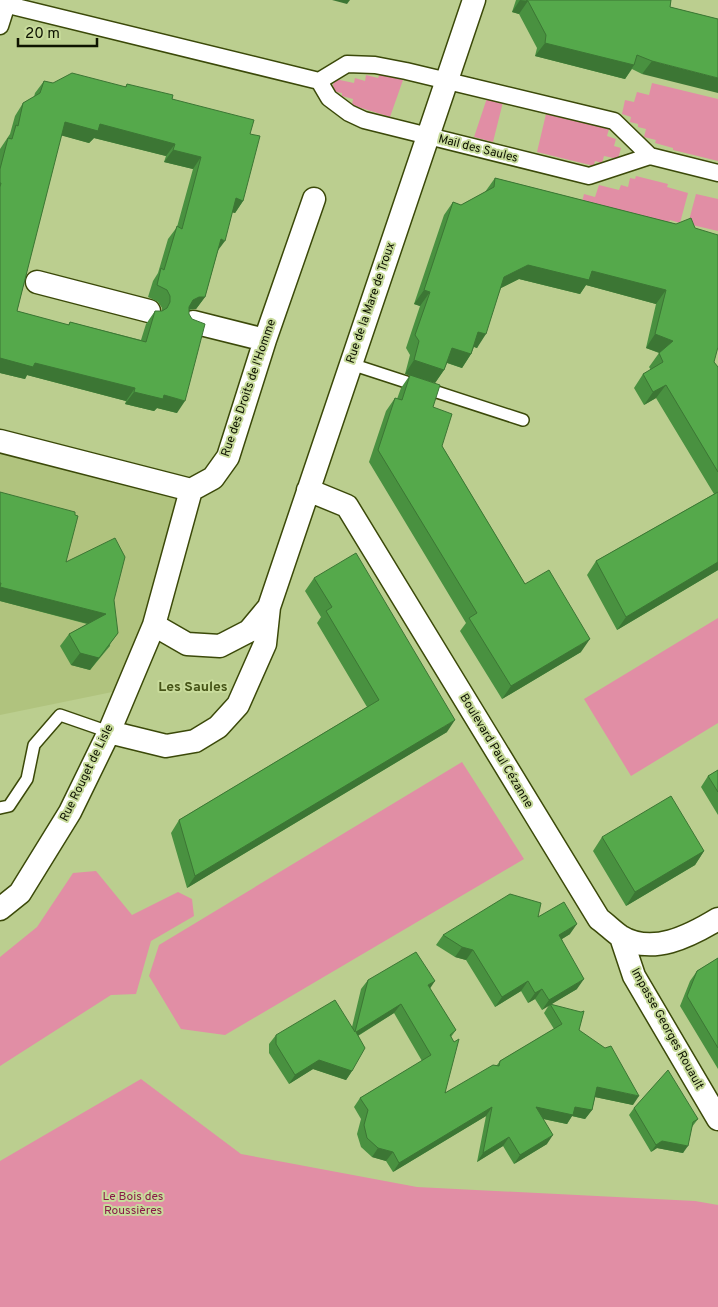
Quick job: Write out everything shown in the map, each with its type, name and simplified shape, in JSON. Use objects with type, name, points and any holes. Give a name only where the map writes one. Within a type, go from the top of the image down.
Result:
[{"type":"street","name":"Rue de la Mare de Troux","points":[[109,732],[166,746],[195,741],[218,727],[238,705],[265,644],[269,607],[474,0]]},
{"type":"street","points":[[0,26],[3,3],[319,81],[347,64],[375,65],[447,80],[614,121],[650,156],[718,173]]},
{"type":"street","name":"Mail des Saules","points":[[319,81],[329,98],[349,113],[364,120],[589,176],[650,156]]},
{"type":"street","name":"Rue des Droits de l'Homme","points":[[191,490],[213,478],[228,457],[265,340],[314,199]]},
{"type":"street","points":[[37,282],[149,311]]},
{"type":"street","points":[[192,322],[265,340]]},
{"type":"street","points":[[0,441],[191,490]]},
{"type":"street","name":"Rue Rouget de Lisle","points":[[0,909],[20,893],[70,812],[109,732],[154,625],[191,490]]},
{"type":"street","name":"Boulevard Paul Cézanne","points":[[308,490],[347,506],[583,896],[599,919],[621,937],[649,944],[671,942],[695,933],[718,919]]},
{"type":"street","name":"Rue de la Mare de Troux","points":[[154,625],[187,644],[220,646],[249,630],[269,607]]},
{"type":"street","name":"Impasse Georges Rouault","points":[[621,937],[634,976],[718,1119]]},
{"type":"lane","points":[[351,364],[522,420]]},
{"type":"lane","points":[[0,808],[9,806],[27,779],[34,745],[60,715],[109,732]]},
{"type":"shaded area","points":[[0,441],[191,490],[127,689],[0,715]]},
{"type":"green space","points":[[380,74],[403,80],[390,117],[352,105],[353,99],[342,96],[342,93],[331,91],[335,79],[354,83],[355,78],[365,81],[366,75],[378,78]]},
{"type":"green space","points":[[652,83],[718,99],[718,161],[673,150],[673,148],[655,143],[656,140],[644,137],[646,129],[630,122],[631,117],[622,114],[625,100],[634,102],[637,92],[649,95]]},
{"type":"green space","points":[[487,98],[503,102],[493,142],[474,137]]},
{"type":"green space","points":[[546,114],[609,129],[607,136],[616,139],[614,146],[621,148],[618,159],[604,156],[602,163],[595,161],[594,166],[537,152]]},
{"type":"green space","points":[[636,176],[668,184],[667,187],[688,193],[680,223],[670,220],[666,234],[582,202],[584,194],[595,197],[599,185],[619,190],[621,185],[628,187],[630,178],[635,179]]},
{"type":"green space","points":[[696,194],[718,199],[718,231],[688,224]]},
{"type":"green space","points":[[718,618],[718,723],[631,776],[584,699]]},
{"type":"green space","points":[[462,762],[524,859],[225,1035],[181,1029],[149,976],[159,945]]},
{"type":"green space","points":[[96,871],[132,915],[178,892],[192,899],[194,916],[151,941],[136,994],[111,995],[0,1066],[0,957],[37,927],[73,873]]},
{"type":"green space","name":"Le Bois des Roussières","points":[[141,1079],[241,1154],[417,1187],[695,1201],[718,1205],[718,1307],[0,1307],[0,1161]]},
{"type":"building","points":[[526,0],[671,0],[670,7],[718,19],[718,78],[652,61],[637,55],[634,65],[545,43],[546,35]]},
{"type":"building","points":[[72,73],[126,87],[127,84],[173,95],[172,99],[254,120],[250,134],[260,136],[243,201],[236,198],[225,241],[221,239],[205,297],[193,300],[189,307],[189,314],[192,319],[205,324],[185,401],[164,395],[163,399],[134,392],[135,388],[35,363],[33,367],[0,358],[0,169],[8,138],[12,139],[16,125],[18,126],[23,103],[40,93],[44,81],[53,83]],"holes":[[[65,122],[98,131],[100,124],[175,144],[173,150],[201,157],[182,229],[177,226],[164,270],[161,268],[157,285],[167,290],[170,302],[167,308],[162,311],[155,311],[146,342],[70,322],[69,325],[17,311]]]},
{"type":"building","points":[[495,178],[676,224],[691,218],[695,228],[718,235],[718,347],[714,362],[718,367],[718,472],[666,385],[653,392],[643,374],[663,362],[659,353],[673,341],[655,334],[666,290],[592,271],[589,280],[528,265],[504,277],[486,334],[478,332],[471,354],[452,348],[444,370],[414,360],[419,341],[415,335],[430,292],[424,290],[453,202],[461,205],[494,187]]},
{"type":"building","points":[[410,375],[440,385],[433,407],[452,414],[442,446],[525,584],[549,570],[590,639],[511,686],[469,618],[477,613],[378,450],[395,398],[402,400]]},
{"type":"building","points":[[0,492],[75,512],[75,515],[78,516],[66,562],[115,538],[125,557],[114,600],[118,633],[99,658],[80,653],[69,634],[106,614],[0,587]]},
{"type":"building","points":[[718,492],[718,562],[626,617],[596,561]]},
{"type":"building","points":[[356,553],[455,720],[195,876],[179,820],[379,700],[326,611],[332,607],[314,578]]},
{"type":"building","points":[[718,770],[718,792],[708,776]]},
{"type":"building","points":[[671,796],[704,851],[635,892],[602,837]]},
{"type":"building","points":[[510,894],[541,903],[538,917],[564,902],[577,924],[559,935],[584,979],[549,1000],[542,989],[535,993],[528,981],[502,997],[473,950],[462,947],[443,935]]},
{"type":"building","points":[[416,952],[435,981],[428,985],[456,1030],[450,1035],[454,1042],[459,1039],[445,1093],[493,1065],[499,1066],[500,1061],[562,1024],[550,1004],[581,1012],[584,1011],[579,1030],[605,1048],[611,1046],[639,1096],[597,1087],[592,1110],[575,1107],[573,1115],[536,1107],[553,1135],[520,1155],[509,1137],[483,1153],[492,1107],[399,1163],[393,1152],[378,1148],[367,1138],[364,1125],[368,1110],[360,1098],[431,1055],[401,1004],[356,1032],[365,1048],[352,1071],[319,1060],[295,1075],[276,1044],[276,1035],[335,1000],[355,1032],[368,980]]},
{"type":"building","points":[[718,958],[718,1048],[687,996],[697,971]]},
{"type":"building","points":[[668,1070],[698,1119],[693,1122],[688,1146],[662,1141],[656,1145],[634,1108]]},
{"type":"district","name":"Les Saules","points":[[193,687]]}]
